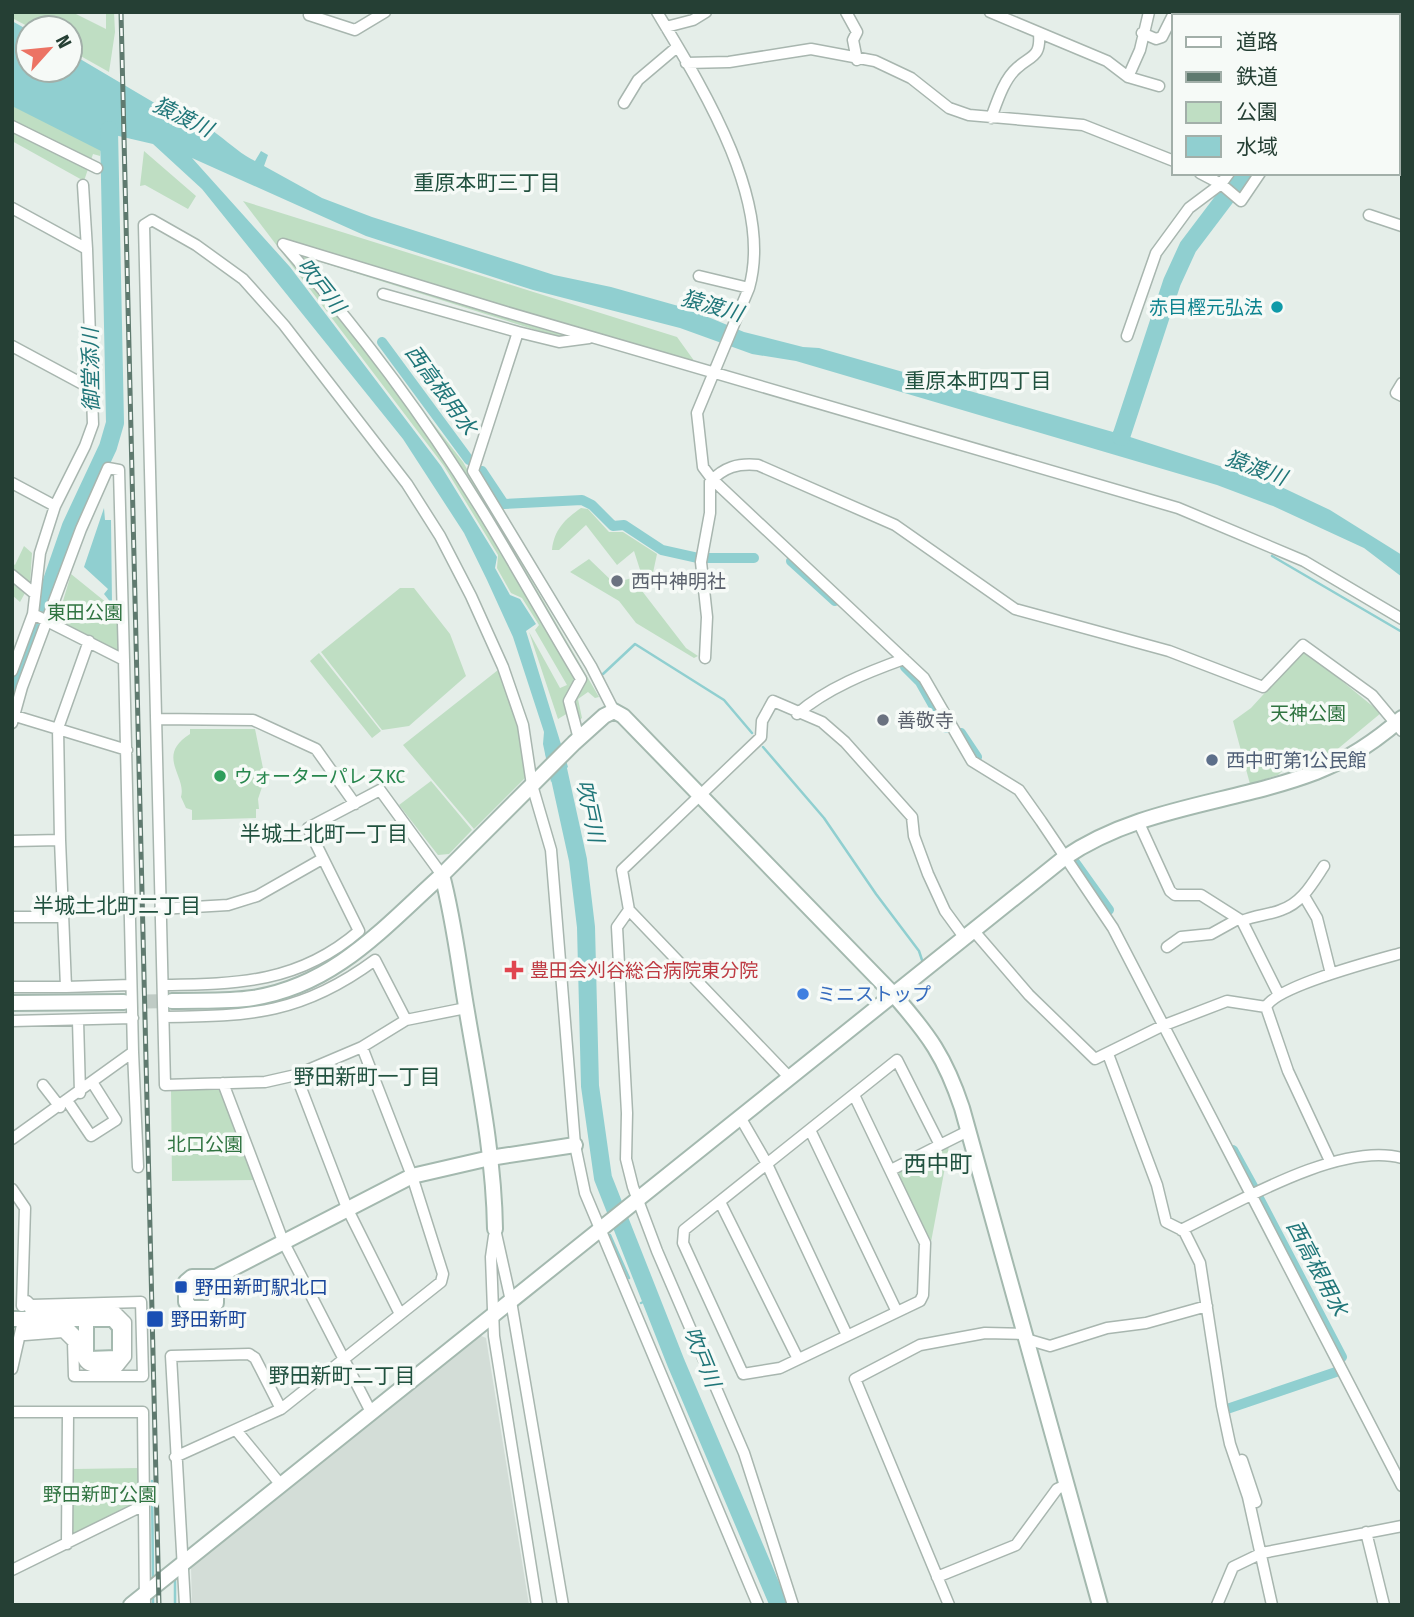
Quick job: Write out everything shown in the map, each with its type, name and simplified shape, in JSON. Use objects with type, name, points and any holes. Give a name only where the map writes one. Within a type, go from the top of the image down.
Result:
[{"type":"street","points":[[311,12],[309,15],[355,30],[386,12]]},
{"type":"street","points":[[657,12],[735,161],[747,203],[755,256],[749,288],[696,413],[704,467],[712,479],[924,678],[972,761],[1019,790],[1114,928],[1162,1026],[1402,1486]]},
{"type":"street","points":[[666,27],[693,20],[706,12]]},
{"type":"street","points":[[846,12],[857,32],[853,40],[857,60]]},
{"type":"street","points":[[990,12],[1107,61],[1128,77],[1159,86]]},
{"type":"street","points":[[1128,77],[1140,50],[1149,12]]},
{"type":"street","points":[[1142,33],[1156,39],[1162,37],[1172,15]]},
{"type":"street","points":[[991,118],[1002,90],[1017,68],[1032,60],[1040,45],[1038,33]]},
{"type":"street","points":[[624,103],[638,80],[677,47]]},
{"type":"street","points":[[686,63],[729,62],[799,49],[875,61],[894,68],[949,108],[991,118],[1083,125],[1172,160]]},
{"type":"street","points":[[12,126],[97,168]]},
{"type":"street","points":[[1202,196],[1204,175],[1221,184],[1241,201],[1259,175]]},
{"type":"street","points":[[1127,336],[1156,253],[1202,196],[1221,184],[1228,175]]},
{"type":"street","points":[[12,671],[33,614],[40,553],[55,506],[93,424],[83,185]]},
{"type":"street","points":[[12,208],[87,249]]},
{"type":"street","points":[[1369,215],[1402,226]]},
{"type":"street","points":[[466,1008],[405,1020],[362,1047],[296,1075],[265,1082],[165,1085],[144,225],[152,220],[196,245],[243,279],[293,336],[407,484],[440,536],[503,667],[523,725],[551,850],[575,1145],[585,1193],[758,1605]]},
{"type":"street","points":[[576,741],[569,701],[581,679],[491,526],[390,376],[283,244],[1178,508],[1304,561],[1402,619]]},
{"type":"street","points":[[699,276],[749,288]]},
{"type":"street","points":[[383,293],[559,342],[595,338]]},
{"type":"street","points":[[518,332],[473,471],[614,711],[623,716],[894,995],[938,1049],[949,1070],[968,1131],[1100,1605]]},
{"type":"street","points":[[12,346],[92,389]]},
{"type":"street","points":[[1402,383],[1396,393],[1402,396]]},
{"type":"street","points":[[131,1605],[145,1599],[371,1412],[1064,858],[1103,834],[1138,821],[1318,771],[1354,753],[1400,724],[1372,695],[1303,645],[1264,687],[1169,651],[1015,609],[895,525],[758,465],[729,466],[712,479],[701,562],[707,617],[705,658]]},
{"type":"street","points":[[127,750],[58,728],[13,718],[81,529],[108,468],[119,470],[127,750],[131,985],[138,1167]]},
{"type":"street","points":[[12,483],[55,506]]},
{"type":"street","points":[[12,575],[35,594]]},
{"type":"street","points":[[33,614],[50,620],[124,660]]},
{"type":"street","points":[[65,987],[58,728],[89,641]]},
{"type":"street","points":[[797,714],[810,702],[904,659]]},
{"type":"street","points":[[789,1077],[629,909],[622,870],[761,737],[762,721],[773,701],[797,714],[822,722],[912,817],[914,836],[945,911],[1095,1059],[1162,1026],[1227,1001],[1266,1007]]},
{"type":"street","points":[[172,1000],[251,998],[312,981],[366,947],[576,741],[604,716],[614,711]]},
{"type":"street","points":[[156,719],[253,720],[316,749],[355,804]]},
{"type":"street","points":[[163,985],[242,984],[271,978],[321,958],[346,943],[359,931],[308,828],[380,790],[442,875],[451,908],[490,1158],[495,1229],[511,1301],[563,1605]]},
{"type":"street","points":[[1138,821],[1170,891],[1175,895],[1201,895],[1240,920],[1279,995]]},
{"type":"street","points":[[12,841],[60,840]]},
{"type":"street","points":[[160,909],[228,905],[257,897],[322,859]]},
{"type":"street","points":[[1167,947],[1181,937],[1211,934],[1240,920],[1282,910],[1304,896],[1324,866]]},
{"type":"street","points":[[1304,896],[1317,918],[1331,974]]},
{"type":"street","points":[[629,909],[617,927],[627,1113],[626,1159],[637,1200],[744,1453],[793,1605]]},
{"type":"street","points":[[12,917],[62,917]]},
{"type":"street","points":[[1330,1161],[1288,1071],[1266,1007],[1269,1001],[1279,995],[1331,974],[1402,953]]},
{"type":"street","points":[[164,1017],[236,1016],[274,1011],[333,988],[376,960],[405,1020]]},
{"type":"street","points":[[12,987],[131,985]]},
{"type":"street","points":[[12,1003],[124,1002]]},
{"type":"street","points":[[12,1021],[132,1018]]},
{"type":"street","points":[[78,1020],[80,1093]]},
{"type":"street","points":[[175,1457],[281,1409],[441,1282],[443,1276],[412,1176],[362,1047]]},
{"type":"street","points":[[12,1139],[80,1093],[133,1052]]},
{"type":"street","points":[[1108,1054],[1157,1185],[1166,1222],[1181,1230],[1200,1263],[1230,1444],[1266,1553],[1272,1605]]},
{"type":"street","points":[[854,1094],[925,1243],[920,1301],[780,1368],[743,1374],[683,1243],[684,1230],[897,1059],[940,1145]]},
{"type":"street","points":[[296,1075],[347,1208],[400,1314]]},
{"type":"street","points":[[43,1085],[64,1104],[91,1136],[116,1120],[92,1082]]},
{"type":"street","points":[[223,1083],[283,1241],[371,1412]]},
{"type":"street","points":[[740,1117],[766,1163],[847,1335]]},
{"type":"street","points":[[810,1130],[897,1312]]},
{"type":"street","points":[[891,1170],[968,1131]]},
{"type":"street","points":[[216,1277],[412,1176],[490,1158],[575,1145]]},
{"type":"street","points":[[1181,1230],[1330,1161],[1386,1156],[1402,1158]]},
{"type":"street","points":[[12,1189],[25,1208],[12,1369]]},
{"type":"street","points":[[720,1202],[798,1359]]},
{"type":"street","points":[[495,1229],[491,1257],[492,1315],[537,1605]]},
{"type":"street","points":[[27,1301],[31,1305],[141,1302],[143,1376],[74,1376],[73,1342],[63,1332],[25,1335],[30,1325],[66,1325],[80,1339],[80,1356],[84,1364],[90,1367],[118,1367],[126,1357],[126,1322],[122,1316],[116,1312],[31,1312],[27,1301]]},
{"type":"street","points":[[949,1605],[855,1379],[920,1345],[985,1333],[1025,1336],[1050,1346],[1107,1328],[1146,1323],[1207,1306]]},
{"type":"street","points":[[18,1319],[86,1319]]},
{"type":"street","points":[[185,1605],[171,1356],[249,1354],[255,1358],[281,1409]]},
{"type":"street","points":[[1229,1410],[1237,1447],[1251,1481],[1278,1605]]},
{"type":"street","points":[[12,1412],[143,1412],[145,1599]]},
{"type":"street","points":[[67,1544],[68,1414]]},
{"type":"street","points":[[236,1430],[281,1485]]},
{"type":"street","points":[[937,1577],[1016,1545],[1058,1489],[1066,1485]]},
{"type":"street","points":[[12,1570],[144,1505]]},
{"type":"street","points":[[1217,1605],[1233,1567],[1266,1553],[1402,1526]]},
{"type":"street","points":[[1366,1532],[1384,1605]]},
{"type":"shaded area","points":[[479,1335],[486,1338],[529,1605],[192,1605],[191,1566]]},
{"type":"green space","points":[[12,12],[76,14],[14,14],[14,19]]},
{"type":"green space","points":[[106,12],[114,12],[115,32],[109,72],[84,58],[84,18],[106,29]]},
{"type":"green space","points":[[12,97],[104,120],[100,156],[93,154],[84,181],[12,141]]},
{"type":"green space","points":[[144,151],[196,196],[188,209],[145,185],[140,186]]},
{"type":"green space","points":[[243,201],[677,337],[695,362],[597,333],[555,336],[311,259],[310,265],[463,462],[599,697],[595,698],[588,692],[578,699],[582,718],[570,728],[568,713],[558,719],[529,632],[560,688],[567,685],[535,630],[539,625],[522,598],[511,593],[497,568],[498,555],[444,466]]},
{"type":"green space","points":[[581,508],[588,509],[609,532],[623,532],[657,554],[651,582],[642,576],[634,551],[617,565],[586,525],[559,550],[552,550],[561,526]]},
{"type":"green space","points":[[24,546],[32,553],[30,584],[20,602],[12,595],[12,563],[15,565]]},
{"type":"green space","points":[[589,559],[614,583],[632,578],[686,648],[698,656],[694,658],[636,623],[619,601],[570,572]]},
{"type":"green space","name":"東田公園","points":[[71,574],[118,612],[119,653],[61,623],[58,618]]},
{"type":"green space","points":[[400,588],[414,588],[450,634],[466,676],[409,726],[382,730],[321,652]]},
{"type":"green space","name":"天神公園","points":[[1304,650],[1381,713],[1328,757],[1283,770],[1278,775],[1250,784],[1233,721],[1251,708]]},
{"type":"green space","points":[[319,653],[381,731],[372,738],[310,661]]},
{"type":"green space","points":[[498,670],[518,726],[527,776],[474,829],[403,745]]},
{"type":"green space","name":"ウォーターパレスKC","points":[[190,729],[255,729],[265,778],[258,799],[256,818],[192,820],[192,810],[186,808],[181,797],[182,789],[173,758],[180,742],[190,734]]},
{"type":"green space","points":[[431,781],[472,830],[449,854],[438,855],[399,805]]},
{"type":"green space","name":"北口公園","points":[[219,1088],[255,1180],[172,1181],[171,1089]]},
{"type":"green space","points":[[949,1146],[931,1242],[898,1175],[899,1170]]},
{"type":"green space","name":"野田新町公園","points":[[139,1468],[139,1503],[75,1535],[71,1532],[74,1469]]},
{"type":"water","points":[[12,21],[14,84],[84,84],[84,61],[158,105],[174,118],[186,118],[207,127],[255,161],[261,151],[268,155],[264,166],[322,198],[372,217],[554,275],[611,287],[689,309],[744,332],[803,347],[819,348],[1113,432],[1124,415],[1134,418],[1127,436],[1275,484],[1330,510],[1402,555],[1402,577],[1364,548],[1273,506],[1217,485],[796,361],[752,354],[680,328],[533,290],[366,236],[192,158],[290,267],[441,466],[497,557],[495,568],[510,595],[520,599],[536,624],[526,631],[568,767],[551,782],[543,744],[544,732],[513,637],[464,533],[403,439],[202,189],[153,144],[110,134],[112,154],[105,153],[12,106]]},
{"type":"water","points":[[104,508],[105,520],[111,520],[112,604],[104,594],[108,589],[84,567]]},
{"type":"waterway","name":"御堂添川","points":[[12,696],[71,526],[108,447],[115,423],[109,130]]},
{"type":"waterway","points":[[1121,437],[1172,282],[1188,247],[1242,175]]},
{"type":"waterway","name":"西高根用水","points":[[382,342],[469,460]]},
{"type":"waterway","name":"西高根用水","points":[[482,471],[504,504],[582,500],[592,505],[613,526],[624,525],[662,550],[698,558]]},
{"type":"waterway","points":[[1272,556],[1402,632]]},
{"type":"waterway","name":"西高根用水","points":[[706,558],[754,558]]},
{"type":"waterway","name":"西高根用水","points":[[791,561],[835,601]]},
{"type":"waterway","points":[[603,674],[635,644],[724,700],[752,733]]},
{"type":"waterway","name":"西高根用水","points":[[905,667],[920,682],[946,728]]},
{"type":"waterway","name":"西高根用水","points":[[961,733],[977,757]]},
{"type":"waterway","points":[[763,747],[824,818],[919,951],[922,960]]},
{"type":"waterway","name":"吹戸川","points":[[554,751],[578,860],[586,927],[590,1086],[603,1178],[676,1363],[779,1605]]},
{"type":"waterway","name":"西高根用水","points":[[1074,861],[1109,910]]},
{"type":"waterway","name":"西高根用水","points":[[1233,1150],[1255,1190]]},
{"type":"waterway","name":"西高根用水","points":[[1259,1198],[1342,1357]]},
{"type":"waterway","points":[[610,1235],[629,1278]]},
{"type":"waterway","points":[[641,1303],[651,1298]]},
{"type":"waterway","name":"西高根用水","points":[[1227,1409],[1336,1372]]},
{"type":"waterway","points":[[152,1481],[153,1580]]},
{"type":"waterway","points":[[175,1579],[175,1605]]},
{"type":"waterway","points":[[153,1594],[153,1605]]},
{"type":"tunnel","points":[[124,1002],[172,1001]]},
{"type":"railway","points":[[121,12],[159,1605]]},
{"type":"place","name":"赤目樫元弘法","points":[[1277,307]]},
{"type":"place","name":"西中神明社","points":[[617,581]]},
{"type":"place","name":"善敬寺","points":[[883,720]]},
{"type":"place","name":"西中町第1公民館","points":[[1212,760]]},
{"type":"place","name":"ウォーターパレスKC","points":[[220,776]]},
{"type":"place","name":"豊田会刈谷総合病院東分院","points":[[514,970]]},
{"type":"place","name":"ミニストップ","points":[[803,994]]},
{"type":"place","name":"野田新町駅北口","points":[[181,1287]]},
{"type":"place","name":"野田新町","points":[[155,1319]]},
{"type":"district","name":"重原本町三丁目","points":[[487,183]]},
{"type":"district","name":"重原本町四丁目","points":[[978,381]]},
{"type":"district","name":"半城土北町一丁目","points":[[324,834]]},
{"type":"district","name":"半城土北町二丁目","points":[[117,906]]},
{"type":"district","name":"野田新町一丁目","points":[[367,1077]]},
{"type":"district","name":"西中町","points":[[938,1164]]},
{"type":"district","name":"野田新町二丁目","points":[[342,1376]]},
{"type":"water label","name":"猿渡川","points":[[183,117]]},
{"type":"water label","name":"猿渡川","points":[[712,306]]},
{"type":"water label","name":"猿渡川","points":[[1256,468]]}]
